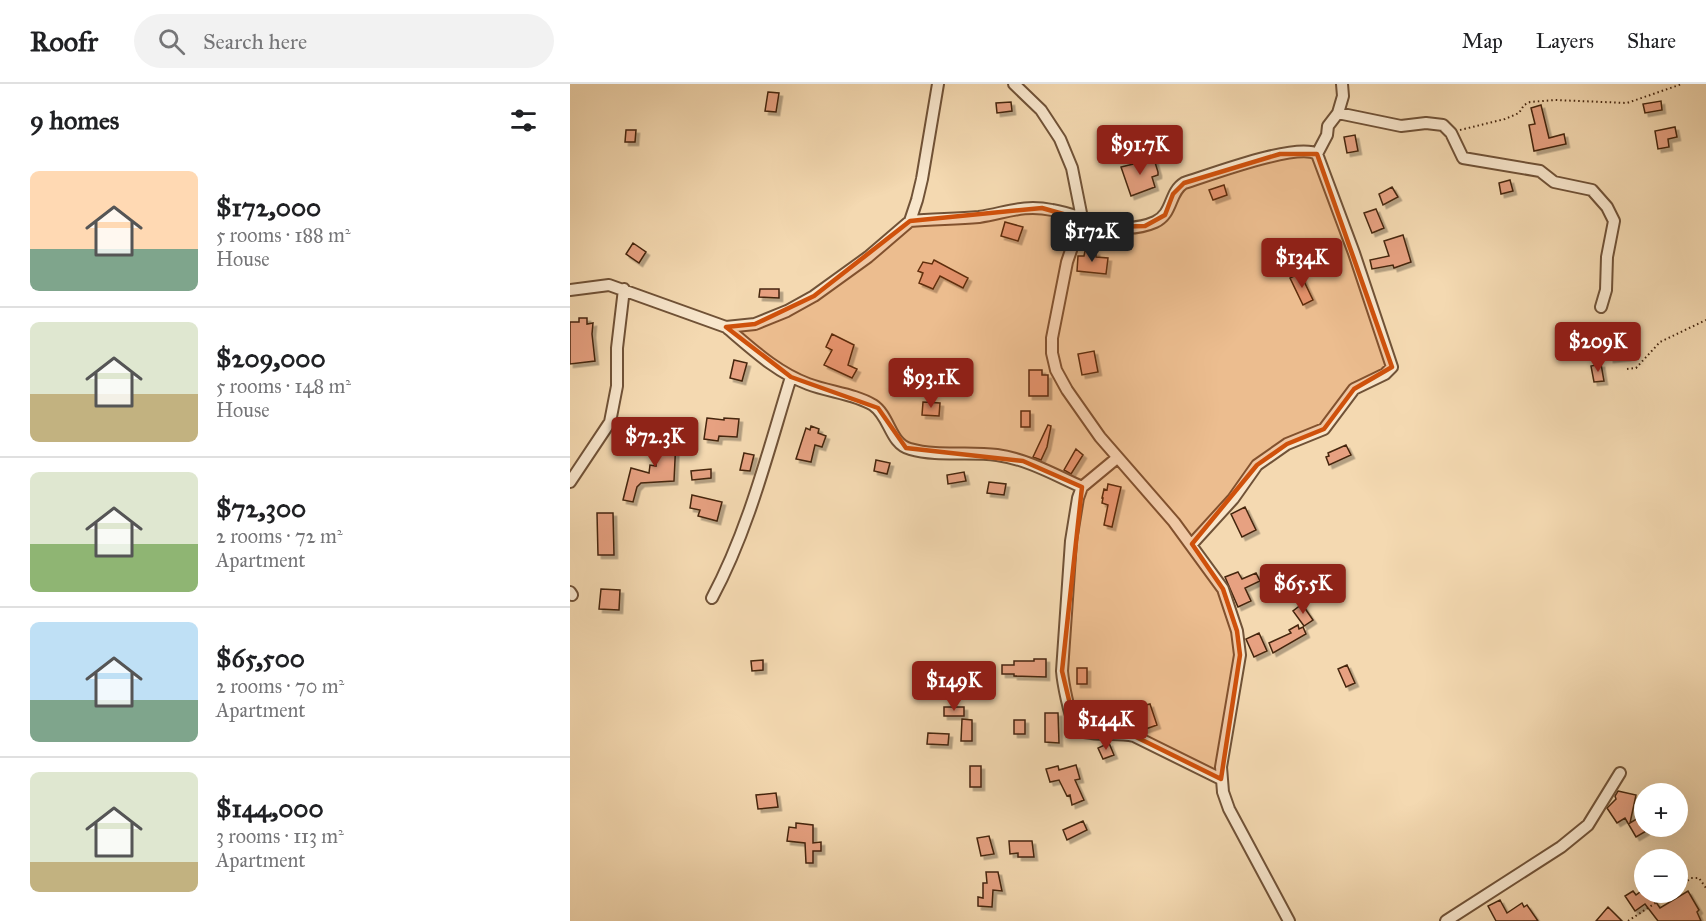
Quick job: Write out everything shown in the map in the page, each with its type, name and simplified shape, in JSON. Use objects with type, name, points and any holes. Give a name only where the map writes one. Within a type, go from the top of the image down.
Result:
[{"type":"street","points":[[726,327],[755,324],[787,311],[814,296],[868,257],[909,221],[922,178],[938,84]]},
{"type":"street","points":[[1014,84],[1041,110],[1060,139],[1072,168],[1082,218],[1067,262],[1052,338],[1052,353],[1056,370],[1067,390],[1117,458],[1192,544],[1223,589],[1238,631],[1239,655],[1221,779],[1223,792],[1229,809],[1289,921]]},
{"type":"street","points":[[1192,544],[1233,499],[1257,465],[1287,444],[1324,429],[1354,389],[1385,374],[1392,367],[1354,253],[1317,154],[1327,135],[1328,126],[1338,113],[1343,96],[1342,84]]},
{"type":"street","points":[[1338,113],[1401,126],[1426,123],[1443,125],[1451,133],[1463,158],[1540,171],[1554,182],[1592,190],[1607,207],[1614,221],[1607,257],[1606,290],[1601,307]]},
{"type":"street","points":[[909,221],[980,216],[1027,208],[1055,210],[1109,227],[1126,229],[1145,226],[1165,215],[1173,194],[1184,183],[1280,154],[1306,151],[1317,154]]},
{"type":"street","points":[[570,290],[609,285],[726,327],[758,355],[791,376],[809,384],[869,402],[883,414],[902,445],[911,450],[999,455],[1023,461],[1082,487]]},
{"type":"street","points":[[570,482],[610,422],[617,386],[617,348],[624,289]]},
{"type":"street","points":[[712,598],[728,567],[752,507],[791,376]]},
{"type":"street","points":[[1117,458],[1082,487],[1071,541],[1062,671],[1075,724],[1080,731],[1090,734],[1134,736],[1221,779]]},
{"type":"street","points":[[1446,921],[1561,847],[1588,825],[1620,773]]},
{"type":"path","points":[[1451,133],[1505,119],[1519,113],[1524,105],[1530,102],[1555,100],[1628,103],[1682,84]]},
{"type":"path","points":[[1627,369],[1636,368],[1660,342],[1706,320]]},
{"type":"path","points":[[1688,880],[1699,878],[1706,888]]},
{"type":"path","points":[[1628,921],[1655,903]]},
{"type":"highlighted area","points":[[1280,154],[1317,154],[1392,367],[1354,389],[1324,429],[1287,444],[1257,465],[1192,544],[1223,589],[1237,631],[1240,655],[1221,779],[1134,736],[1090,733],[1075,725],[1062,671],[1082,487],[1023,461],[906,448],[878,408],[791,377],[726,327],[755,324],[814,296],[910,221],[1042,208],[1109,227],[1145,226],[1165,215],[1173,194],[1184,183]]},
{"type":"building","points":[[768,92],[779,93],[776,112],[765,111]]},
{"type":"building","points":[[1661,101],[1662,110],[1645,113],[1643,104]]},
{"type":"building","points":[[1011,102],[1012,111],[997,113],[996,103]]},
{"type":"building","points":[[1541,105],[1549,138],[1564,134],[1566,144],[1534,151],[1529,125],[1535,124],[1531,108]]},
{"type":"building","points":[[1675,127],[1677,137],[1668,139],[1669,147],[1658,149],[1655,131]]},
{"type":"building","points":[[626,130],[636,130],[635,142],[625,142]]},
{"type":"building","points":[[1355,135],[1358,151],[1347,153],[1344,137]]},
{"type":"building","points":[[1154,159],[1158,172],[1158,175],[1152,177],[1155,187],[1131,196],[1121,167]]},
{"type":"building","points":[[1510,180],[1513,191],[1501,194],[1499,183]]},
{"type":"building","points":[[1224,185],[1227,195],[1213,200],[1209,190]]},
{"type":"building","points":[[1392,187],[1398,197],[1383,205],[1379,194]]},
{"type":"building","points":[[1376,209],[1384,228],[1372,233],[1364,213]]},
{"type":"building","points":[[1005,222],[1023,227],[1018,241],[1001,236]]},
{"type":"building","points":[[1403,235],[1411,262],[1394,268],[1393,265],[1372,269],[1370,260],[1389,256],[1384,241]]},
{"type":"building","points":[[633,243],[646,252],[639,263],[626,254]]},
{"type":"building","points":[[1085,251],[1096,252],[1096,257],[1108,258],[1106,274],[1077,271],[1078,256],[1084,256]]},
{"type":"building","points":[[934,260],[968,278],[963,288],[940,276],[933,289],[919,283],[923,273],[918,271],[923,262],[932,264]]},
{"type":"building","points":[[1300,273],[1313,300],[1303,305],[1290,278]]},
{"type":"building","points":[[760,289],[779,289],[779,298],[759,297]]},
{"type":"building","points":[[579,318],[587,318],[587,324],[593,323],[595,361],[570,364],[570,322],[579,322]]},
{"type":"building","points":[[832,334],[854,345],[848,365],[857,369],[852,378],[824,365],[832,350],[826,347]]},
{"type":"building","points":[[1625,342],[1627,357],[1610,359],[1608,345]]},
{"type":"building","points":[[1094,351],[1098,372],[1082,375],[1078,354]]},
{"type":"building","points":[[734,360],[747,363],[742,381],[730,378]]},
{"type":"building","points":[[1601,364],[1604,381],[1594,382],[1591,366]]},
{"type":"building","points":[[1029,370],[1042,370],[1042,375],[1048,375],[1048,396],[1029,396]]},
{"type":"building","points":[[923,402],[940,403],[939,416],[922,415]]},
{"type":"building","points":[[1021,411],[1030,411],[1030,427],[1021,427]]},
{"type":"building","points":[[707,418],[739,419],[737,437],[719,436],[718,441],[704,439]]},
{"type":"building","points":[[1048,425],[1051,426],[1047,447],[1041,460],[1033,457]]},
{"type":"building","points":[[811,426],[819,429],[818,433],[826,436],[822,447],[815,445],[811,462],[796,459],[806,428],[810,430]]},
{"type":"building","points":[[653,436],[676,439],[674,481],[641,483],[637,487],[633,502],[623,500],[631,468],[649,473],[650,465],[656,466],[657,448],[652,448]]},
{"type":"building","points":[[1346,445],[1351,455],[1329,465],[1326,457],[1329,456],[1328,453]]},
{"type":"building","points":[[1076,449],[1083,455],[1071,474],[1064,470]]},
{"type":"building","points":[[744,453],[754,455],[750,471],[740,470]]},
{"type":"building","points":[[876,460],[890,463],[887,474],[874,471]]},
{"type":"building","points":[[711,469],[711,478],[692,480],[691,471]]},
{"type":"building","points":[[964,472],[966,481],[948,484],[947,475]]},
{"type":"building","points":[[989,482],[1006,484],[1004,495],[987,493]]},
{"type":"building","points":[[1108,484],[1121,487],[1112,527],[1104,525],[1108,505],[1102,503],[1102,498]]},
{"type":"building","points":[[692,495],[722,502],[717,521],[698,516],[700,510],[690,508]]},
{"type":"building","points":[[1245,507],[1256,530],[1242,537],[1231,514]]},
{"type":"building","points":[[597,513],[613,513],[614,555],[598,555]]},
{"type":"building","points":[[1282,569],[1285,575],[1298,570],[1303,580],[1290,585],[1292,590],[1275,598],[1265,578]]},
{"type":"building","points":[[1238,572],[1242,579],[1256,573],[1260,581],[1245,588],[1251,601],[1238,607],[1225,577]]},
{"type":"building","points":[[601,589],[620,590],[619,610],[599,609]]},
{"type":"building","points":[[1302,604],[1313,620],[1304,626],[1293,611]]},
{"type":"building","points":[[1298,625],[1299,629],[1303,627],[1306,634],[1273,653],[1269,643],[1291,633],[1289,630]]},
{"type":"building","points":[[1259,633],[1267,651],[1254,657],[1246,639]]},
{"type":"building","points":[[1034,659],[1046,659],[1046,677],[1002,674],[1002,665],[1014,665],[1014,661],[1034,661]]},
{"type":"building","points":[[763,660],[763,670],[752,671],[751,661]]},
{"type":"building","points":[[1347,665],[1355,683],[1346,687],[1338,669]]},
{"type":"building","points":[[1077,668],[1087,668],[1087,684],[1077,684]]},
{"type":"building","points":[[1150,704],[1157,725],[1140,731],[1136,726],[1114,727],[1113,714]]},
{"type":"building","points":[[944,707],[964,707],[964,716],[944,716]]},
{"type":"building","points":[[1045,713],[1058,713],[1059,743],[1045,742]]},
{"type":"building","points":[[962,719],[972,720],[972,741],[961,741]]},
{"type":"building","points":[[1014,720],[1025,720],[1025,734],[1014,734]]},
{"type":"building","points":[[928,733],[949,734],[948,745],[927,744]]},
{"type":"building","points":[[1109,743],[1114,755],[1103,759],[1098,748]]},
{"type":"building","points":[[1076,765],[1080,779],[1075,780],[1084,800],[1072,805],[1070,795],[1067,796],[1059,780],[1050,782],[1046,769],[1058,766],[1059,770]]},
{"type":"building","points":[[970,766],[981,766],[981,787],[970,787]]},
{"type":"building","points":[[1618,791],[1634,795],[1630,823],[1634,821],[1634,834],[1625,818],[1617,823],[1607,808],[1616,799]]},
{"type":"building","points":[[776,793],[778,807],[758,809],[756,795]]},
{"type":"building","points":[[1083,821],[1087,830],[1067,840],[1063,830]]},
{"type":"building","points":[[796,823],[813,825],[813,843],[821,842],[821,851],[813,851],[813,863],[806,863],[805,843],[787,841],[789,827],[796,828]]},
{"type":"building","points":[[989,836],[994,854],[981,856],[977,838]]},
{"type":"building","points":[[1009,841],[1032,841],[1034,857],[1018,857],[1018,853],[1010,854]]},
{"type":"building","points":[[986,872],[998,872],[1002,891],[993,890],[992,907],[978,906],[978,897],[983,898],[983,883],[987,883]]},
{"type":"building","points":[[1633,891],[1634,903],[1657,903],[1660,908],[1668,903],[1688,903],[1688,891],[1699,910],[1697,912],[1701,921],[1658,921],[1645,904],[1635,911],[1625,896]]},
{"type":"building","points":[[1500,900],[1507,913],[1522,903],[1524,907],[1527,905],[1538,921],[1496,921],[1488,906]]},
{"type":"building","points":[[1608,907],[1622,921],[1596,921]]}]
